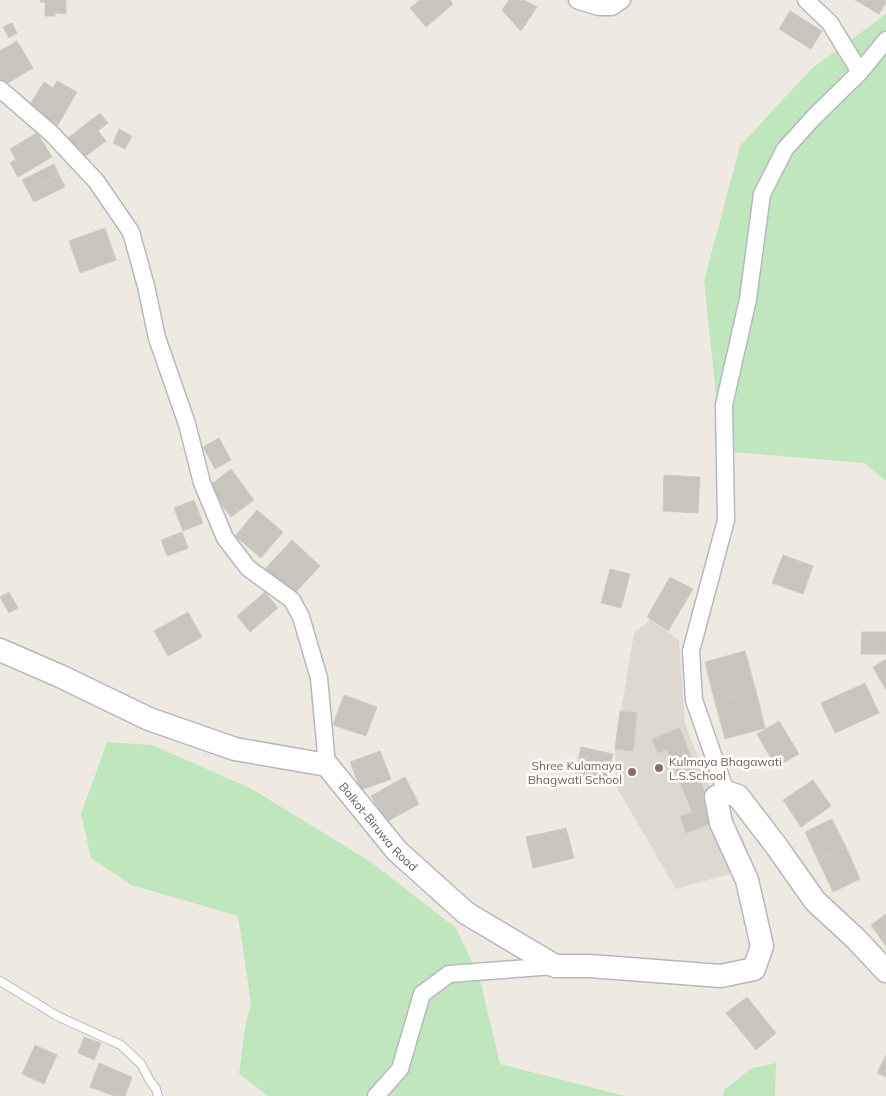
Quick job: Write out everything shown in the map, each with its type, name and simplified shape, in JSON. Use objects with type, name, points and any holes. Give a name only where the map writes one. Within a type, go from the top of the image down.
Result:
[{"type":"main road","points":[[0,650],[60,676],[149,719],[234,749],[327,765]]},
{"type":"main road","name":"Balkot-Biruwa Road","points":[[327,765],[397,851],[459,907],[554,966]]},
{"type":"main road","points":[[554,966],[590,966],[721,976],[754,969],[762,946],[747,880],[721,823],[716,797],[726,792],[738,796],[815,901],[856,939],[886,971]]},
{"type":"street","points":[[577,0],[599,7],[612,7],[622,0]]},
{"type":"street","points":[[806,0],[830,23],[860,72]]},
{"type":"street","points":[[726,792],[694,700],[691,651],[726,520],[724,405],[748,299],[762,194],[785,149],[814,117],[860,72],[886,40]]},
{"type":"street","points":[[0,88],[51,133],[96,181],[130,232],[146,286],[157,338],[187,424],[202,483],[225,538],[248,568],[292,600],[301,617],[319,678],[327,765]]},
{"type":"street","points":[[376,1096],[400,1069],[422,994],[450,974],[554,966]]},
{"type":"lane","points":[[0,981],[57,1016],[121,1045],[141,1064],[156,1089],[158,1096]]},
{"type":"shaded area","name":"Kulmaya Bhagawati L.S.School","points":[[650,620],[679,640],[685,724],[722,819],[733,873],[676,889],[617,788],[615,749],[634,633]]},
{"type":"green space","points":[[886,14],[886,481],[864,463],[722,451],[704,281],[740,146],[811,69]]},
{"type":"green space","points":[[107,742],[152,745],[252,789],[371,862],[456,928],[480,979],[500,1064],[625,1096],[268,1096],[239,1074],[245,1028],[251,1003],[238,916],[131,885],[91,858],[81,814]]},
{"type":"green space","points":[[776,1063],[775,1096],[723,1096],[724,1090],[752,1068]]},
{"type":"building","points":[[40,0],[66,0],[66,14],[55,13],[55,16],[45,16],[45,2],[40,2]]},
{"type":"building","points":[[420,0],[450,0],[453,4],[426,27],[410,8]]},
{"type":"building","points":[[509,0],[524,0],[537,7],[521,31],[502,10]]},
{"type":"building","points":[[855,0],[886,0],[886,3],[879,14]]},
{"type":"building","points":[[790,11],[822,31],[811,49],[779,29]]},
{"type":"building","points":[[12,23],[17,33],[9,38],[3,27]]},
{"type":"building","points":[[17,41],[33,68],[3,86],[0,81],[0,51]]},
{"type":"building","points":[[57,81],[77,92],[58,125],[28,108],[44,82],[53,88]]},
{"type":"building","points":[[100,113],[108,123],[98,131],[106,141],[83,158],[68,138]]},
{"type":"building","points":[[119,129],[132,136],[125,149],[113,143]]},
{"type":"building","points":[[37,133],[52,157],[18,177],[10,163],[16,159],[10,149]]},
{"type":"building","points":[[54,164],[59,175],[28,191],[22,180]]},
{"type":"building","points":[[59,175],[65,187],[34,202],[28,191]]},
{"type":"building","points":[[105,228],[116,260],[80,273],[69,241]]},
{"type":"building","points":[[219,438],[231,460],[215,469],[203,447]]},
{"type":"building","points":[[231,469],[254,500],[231,517],[208,487]]},
{"type":"building","points":[[664,475],[700,477],[698,513],[663,511]]},
{"type":"building","points":[[194,500],[203,523],[183,531],[174,508]]},
{"type":"building","points":[[257,510],[283,532],[261,558],[235,536]]},
{"type":"building","points":[[182,532],[188,548],[167,556],[161,540]]},
{"type":"building","points":[[292,540],[320,566],[293,595],[265,569]]},
{"type":"building","points":[[783,555],[813,566],[803,594],[772,583]]},
{"type":"building","points":[[610,569],[630,574],[621,608],[601,603]]},
{"type":"building","points":[[670,577],[693,589],[668,631],[647,617]]},
{"type":"building","points":[[9,592],[18,608],[9,613],[0,597]]},
{"type":"building","points":[[265,592],[278,608],[250,632],[237,616]]},
{"type":"building","points":[[188,612],[202,637],[168,656],[154,631]]},
{"type":"building","points":[[862,632],[886,632],[886,654],[861,654]]},
{"type":"building","points":[[745,651],[756,691],[715,702],[705,662]]},
{"type":"building","points":[[886,659],[886,690],[873,667]]},
{"type":"building","points":[[865,683],[879,713],[835,733],[821,703]]},
{"type":"building","points":[[756,691],[765,728],[725,739],[715,702]]},
{"type":"building","points":[[344,695],[377,707],[366,736],[333,725]]},
{"type":"building","points":[[620,711],[637,713],[633,751],[615,749]]},
{"type":"building","points":[[779,721],[799,754],[776,767],[757,734]]},
{"type":"building","points":[[680,728],[716,821],[686,833],[680,816],[692,812],[667,750],[658,753],[652,739]]},
{"type":"building","points":[[581,747],[613,754],[606,782],[575,776]]},
{"type":"building","points":[[380,751],[391,779],[361,790],[350,762]]},
{"type":"building","points":[[405,777],[419,804],[386,822],[371,796]]},
{"type":"building","points":[[813,780],[831,806],[801,827],[783,800]]},
{"type":"building","points":[[832,819],[846,847],[818,860],[805,832]]},
{"type":"building","points":[[566,828],[574,858],[533,868],[526,837]]},
{"type":"building","points":[[846,847],[860,879],[833,892],[818,860]]},
{"type":"building","points":[[886,914],[886,946],[871,925]]},
{"type":"building","points":[[747,997],[776,1033],[756,1050],[726,1013]]},
{"type":"building","points":[[84,1037],[101,1043],[94,1060],[78,1053]]},
{"type":"building","points":[[35,1045],[57,1055],[44,1084],[22,1074]]},
{"type":"building","points":[[886,1055],[886,1077],[877,1073]]},
{"type":"building","points":[[99,1063],[132,1077],[125,1096],[114,1096],[90,1087]]},
{"type":"place","name":"Kulmaya Bhagawati L.S.School","points":[[659,768]]},
{"type":"place","name":"Shree Kulamaya Bhagwati School","points":[[632,772]]}]
